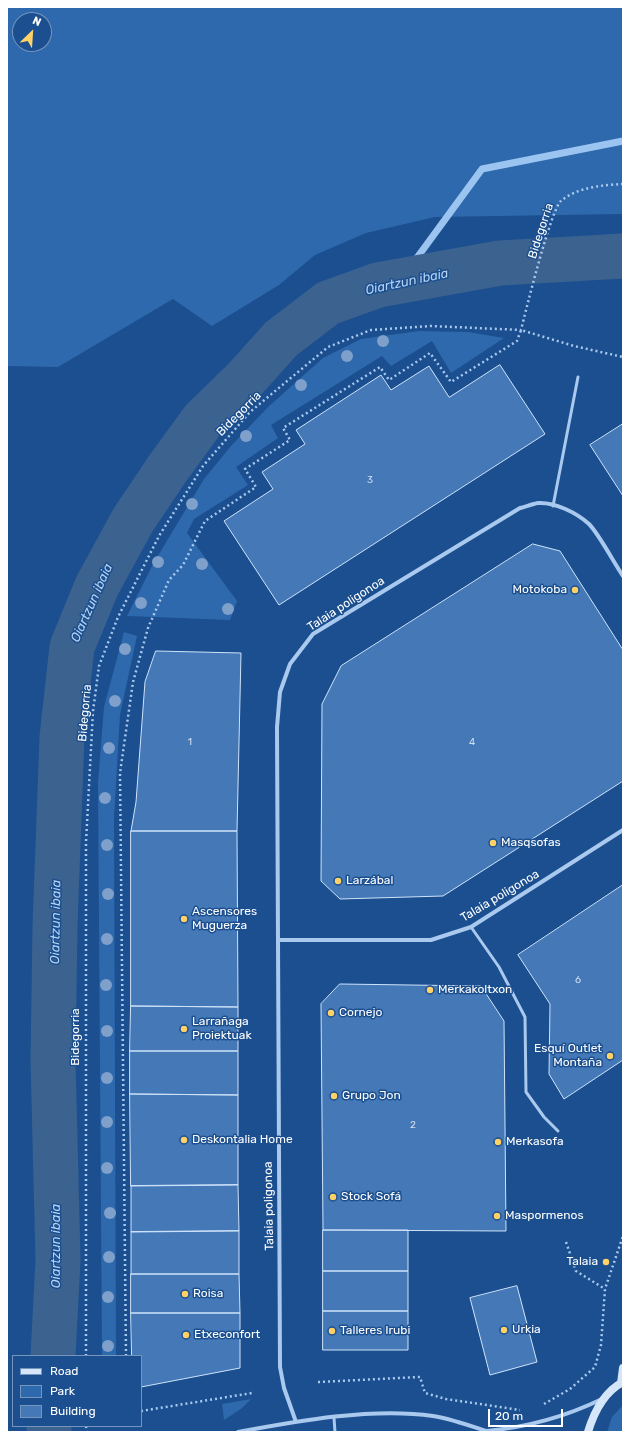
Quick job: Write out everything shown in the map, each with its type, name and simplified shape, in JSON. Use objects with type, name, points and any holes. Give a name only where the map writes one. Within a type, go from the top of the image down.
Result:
[{"type":"main road","points":[[588,1432],[592,1416],[604,1398],[622,1382],[623,1368]]},
{"type":"street","name":"Talaia poligonoa","points":[[296,1422],[284,1388],[280,1367],[277,727],[280,692],[290,664],[313,634],[520,508],[538,503],[565,509],[590,525],[623,576]]},
{"type":"street","name":"Talaia poligonoa","points":[[278,940],[431,940],[471,927],[623,830]]},
{"type":"street","points":[[238,1432],[296,1422],[407,1413],[434,1416],[488,1432],[518,1428],[548,1421],[577,1411],[604,1398]]},
{"type":"lane","points":[[553,506],[578,377]]},
{"type":"lane","points":[[471,927],[499,967],[526,1017],[526,1092],[544,1117],[558,1132]]},
{"type":"lane","points":[[334,1418],[336,1432]]},
{"type":"path","name":"Bidegorria","points":[[521,330],[551,223],[560,201],[576,192],[603,186],[623,184]]},
{"type":"path","name":"Bidegorria","points":[[86,1355],[86,842],[93,711],[98,666],[118,617],[160,536],[203,466],[250,412],[328,347],[371,330],[431,326],[521,330],[574,346],[623,357]]},
{"type":"path","points":[[126,1355],[120,773],[133,682],[152,617],[169,580],[183,565],[205,521],[256,487],[245,469],[290,440],[283,428],[380,367],[389,380],[430,353],[451,382],[516,341],[521,330]]},
{"type":"path","points":[[543,1404],[570,1389],[595,1367],[601,1345],[605,1289],[623,1236]]},
{"type":"path","points":[[566,1242],[576,1271],[605,1289]]},
{"type":"path","points":[[318,1382],[420,1377],[425,1393],[446,1399],[520,1410],[528,1408]]},
{"type":"path","points":[[142,1411],[252,1393]]},
{"type":"green space","points":[[7,7],[623,7],[623,214],[435,217],[366,233],[315,255],[279,285],[212,326],[173,299],[58,367],[7,366]]},
{"type":"green space","points":[[419,331],[468,332],[504,338],[451,373],[432,341],[391,366],[382,356],[271,425],[278,438],[236,467],[248,485],[194,519],[187,533],[237,601],[230,620],[127,616],[153,564],[204,479],[231,446],[268,407],[323,358],[361,339]]},
{"type":"green space","points":[[124,632],[137,636],[120,715],[114,818],[116,1355],[102,1355],[98,783],[104,707]]},
{"type":"green space","points":[[251,1399],[241,1409],[224,1420],[222,1404]]},
{"type":"green space","points":[[623,1405],[623,1432],[607,1432],[612,1417]]},
{"type":"building","points":[[500,365],[545,434],[279,605],[224,521],[273,489],[262,472],[305,444],[296,430],[381,375],[391,390],[429,366],[449,397]]},
{"type":"building","points":[[623,424],[623,496],[590,445]]},
{"type":"building","points":[[533,544],[560,551],[623,650],[623,781],[443,896],[340,899],[321,881],[322,704],[341,666]]},
{"type":"building","points":[[156,651],[241,653],[237,831],[131,831],[136,802],[145,682]]},
{"type":"building","name":"Ascensores Muguerza","points":[[131,831],[237,831],[238,1007],[131,1006]]},
{"type":"building","points":[[623,885],[623,1060],[564,1099],[549,1074],[550,1004],[518,955]]},
{"type":"building","points":[[340,984],[481,986],[504,1021],[506,1231],[323,1230],[321,1004]]},
{"type":"building","name":"Larrañaga Proiektuak","points":[[131,1006],[238,1007],[238,1051],[130,1051]]},
{"type":"building","points":[[130,1051],[238,1051],[238,1095],[130,1094]]},
{"type":"building","name":"Deskontalia Home","points":[[130,1094],[238,1095],[238,1185],[131,1186]]},
{"type":"building","points":[[238,1185],[239,1231],[131,1232],[131,1186]]},
{"type":"building","points":[[323,1230],[408,1230],[408,1271],[323,1271]]},
{"type":"building","points":[[239,1231],[239,1274],[131,1274],[131,1232]]},
{"type":"building","points":[[323,1271],[408,1271],[408,1311],[323,1311]]},
{"type":"building","name":"Roisa","points":[[131,1274],[239,1274],[240,1313],[131,1313]]},
{"type":"building","name":"Urkia","points":[[517,1286],[537,1362],[490,1375],[470,1298]]},
{"type":"building","points":[[323,1311],[408,1311],[408,1350],[323,1350]]},
{"type":"building","name":"Etxeconfort","points":[[131,1313],[240,1313],[240,1368],[142,1387],[142,1355],[132,1355]]},
{"type":"waterway","points":[[400,281],[482,169],[623,141]]},
{"type":"waterway","name":"Oiartzun ibaia","points":[[53,1355],[58,1260],[53,1060],[55,926],[62,737],[72,647],[97,586],[133,520],[203,420],[246,378],[281,339],[328,303],[378,285],[500,263],[623,256]]},
{"type":"waterway","name":"Oiartzun ibaia","points":[[49,1427],[49,1432]]},
{"type":"place","name":"Motokoba","points":[[575,590]]},
{"type":"place","name":"Masqsofas","points":[[493,843]]},
{"type":"place","name":"Larzábal","points":[[338,881]]},
{"type":"place","name":"Ascensores Muguerza","points":[[184,919]]},
{"type":"place","name":"Merkakoltxon","points":[[430,990]]},
{"type":"place","name":"Cornejo","points":[[331,1013]]},
{"type":"place","name":"Larrañaga Proiektuak","points":[[184,1029]]},
{"type":"place","name":"Esquí Outlet Montaña","points":[[610,1056]]},
{"type":"place","name":"Grupo Jon","points":[[334,1096]]},
{"type":"place","name":"Deskontalia Home","points":[[184,1140]]},
{"type":"place","name":"Merkasofa","points":[[498,1142]]},
{"type":"place","name":"Stock Sofá","points":[[333,1197]]},
{"type":"place","name":"Maspormenos","points":[[497,1216]]},
{"type":"place","name":"Talaia","points":[[606,1262]]},
{"type":"place","name":"Roisa","points":[[185,1294]]},
{"type":"place","name":"Urkia","points":[[504,1330]]},
{"type":"place","name":"Talleres Irubi","points":[[332,1331]]},
{"type":"place","name":"Etxeconfort","points":[[186,1335]]}]
